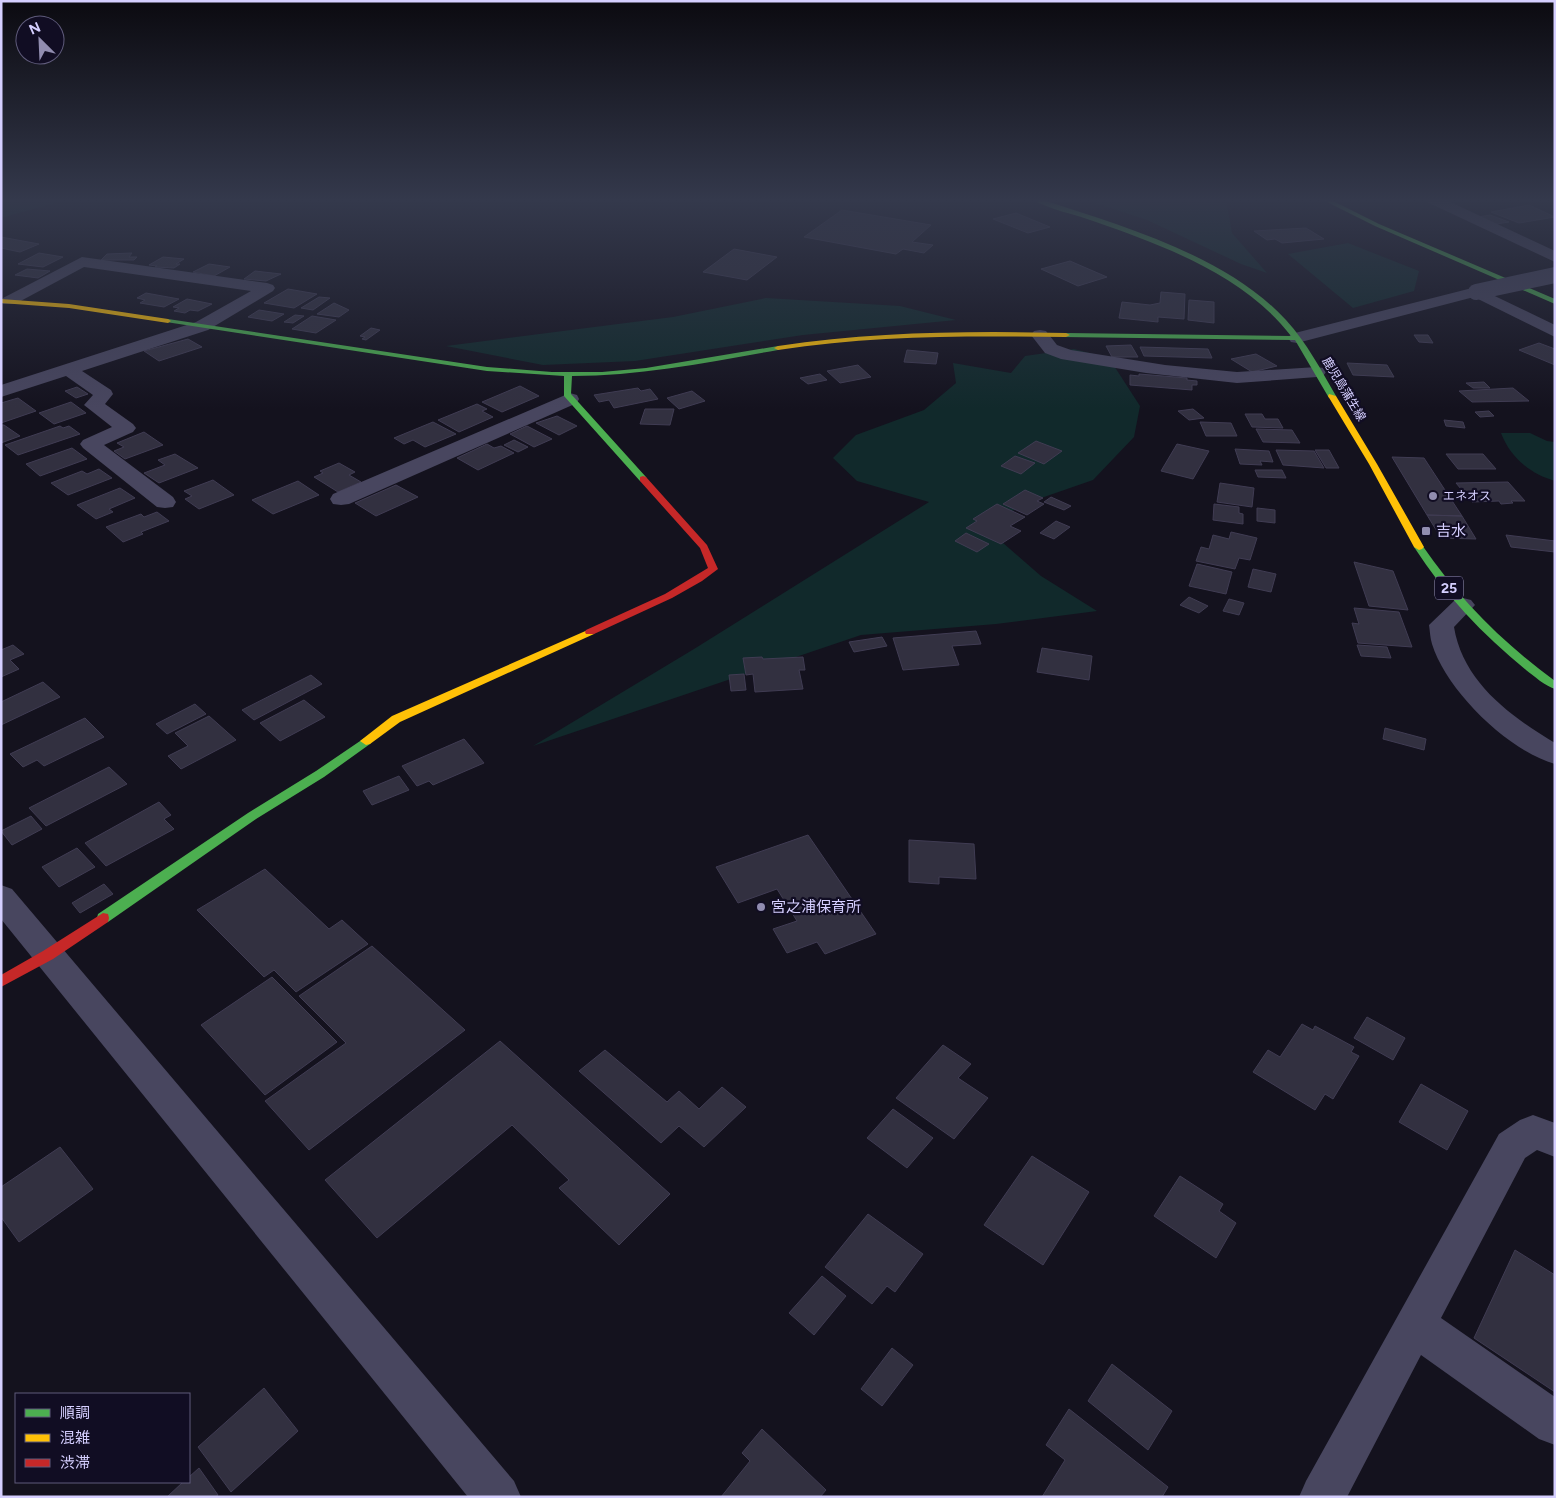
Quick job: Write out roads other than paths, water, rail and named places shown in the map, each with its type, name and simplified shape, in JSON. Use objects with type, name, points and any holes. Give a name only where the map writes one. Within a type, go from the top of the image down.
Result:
[{"type":"main road","name":"鹿児島蒲生線","points":[[1208,269],[1259,299],[1277,315],[1297,338],[1374,465],[1413,538],[1434,570],[1463,606],[1495,638],[1555,686]]},
{"type":"main road","points":[[1478,269],[1555,302]]},
{"type":"main road","points":[[1513,270],[1555,287]]},
{"type":"main road","points":[[5,301],[69,306],[529,374],[617,373],[673,366],[789,345],[840,339],[954,335],[1297,338]]},
{"type":"main road","points":[[1,982],[48,955],[252,816],[320,774],[396,719],[633,612],[699,579],[713,569],[704,547],[566,394],[568,375]]},
{"type":"street","points":[[5,301],[68,269]]},
{"type":"street","points":[[1,391],[202,326],[267,288],[131,269]]},
{"type":"street","points":[[1297,338],[1476,292],[1555,275]]},
{"type":"street","points":[[1476,292],[1555,332]]},
{"type":"street","points":[[1040,335],[1051,349],[1067,355],[1176,371],[1226,377],[1278,376],[1317,372]]},
{"type":"street","points":[[68,369],[104,394],[94,405],[126,428],[90,444],[165,502]]},
{"type":"street","points":[[341,499],[570,399]]},
{"type":"street","points":[[1463,606],[1441,625],[1444,644],[1460,675],[1483,704],[1512,730],[1555,756]]},
{"type":"street","points":[[1,897],[498,1497]]},
{"type":"street","points":[[1322,1497],[1512,1146],[1533,1132],[1555,1140]]},
{"type":"street","points":[[1414,1326],[1555,1423]]},
{"type":"place","name":"エネオス","points":[[1433,496]]},
{"type":"place","name":"吉水","points":[[1426,531]]},
{"type":"place","name":"宮之浦保育所","points":[[761,907]]}]
